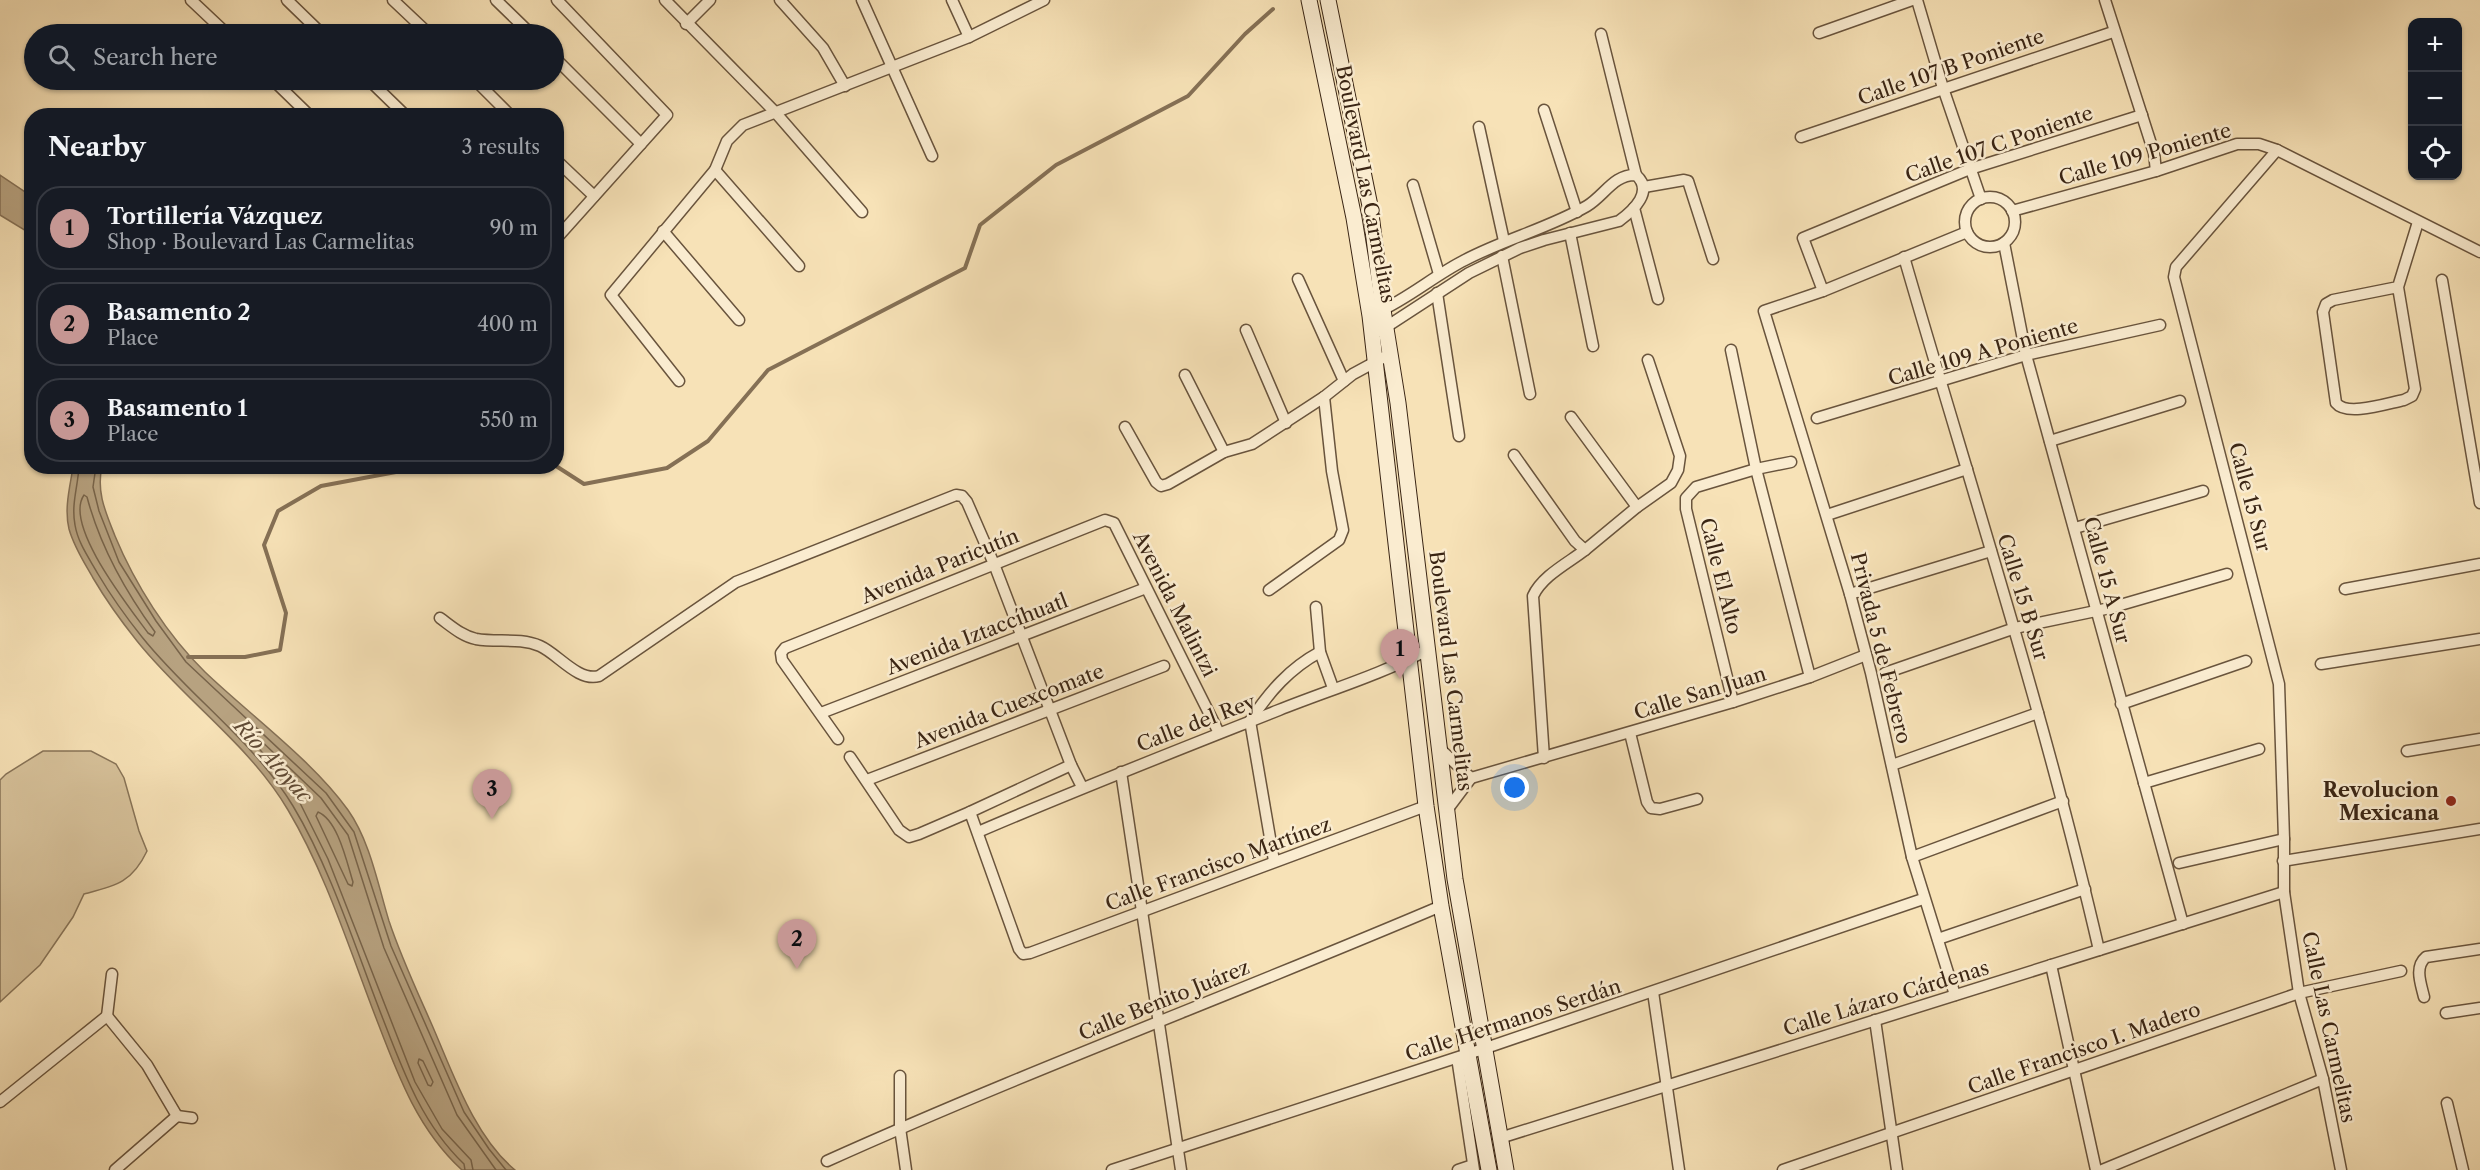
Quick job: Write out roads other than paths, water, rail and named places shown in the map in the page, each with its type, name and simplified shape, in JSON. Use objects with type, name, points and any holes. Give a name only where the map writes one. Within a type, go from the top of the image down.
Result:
[{"type":"main road","name":"Boulevard Las Carmelitas","points":[[1309,0],[1379,332],[1375,362],[1426,806],[1441,906],[1476,1051],[1500,1138],[1506,1170]]},
{"type":"main road","name":"Boulevard Las Carmelitas","points":[[1328,0],[1370,206],[1376,313]]},
{"type":"main road","name":"Boulevard Las Carmelitas","points":[[1379,332],[1390,354],[1440,749],[1489,1170]]},
{"type":"street","points":[[191,0],[216,24]]},
{"type":"street","points":[[287,0],[312,24]]},
{"type":"street","points":[[393,0],[418,24]]},
{"type":"street","points":[[496,0],[521,24]]},
{"type":"street","points":[[557,0],[667,115],[564,230]]},
{"type":"street","points":[[665,0],[686,24],[775,112],[862,212]]},
{"type":"street","points":[[686,24],[710,0]]},
{"type":"street","points":[[780,0],[824,48],[845,86]]},
{"type":"street","points":[[862,0],[932,156]]},
{"type":"street","points":[[952,0],[969,38]]},
{"type":"street","points":[[678,381],[611,295],[715,170],[727,141],[735,130],[775,112],[969,38],[1028,4],[1044,0]]},
{"type":"street","points":[[1819,33],[1912,0]]},
{"type":"street","points":[[1917,0],[1943,88],[1981,199]]},
{"type":"street","points":[[2105,0],[2113,32],[2154,153],[2157,171]]},
{"type":"street","name":"Calle 107 B Poniente","points":[[1801,137],[2113,32]]},
{"type":"street","points":[[1601,34],[1636,175],[1644,187]]},
{"type":"street","points":[[564,67],[641,144]]},
{"type":"street","points":[[283,90],[302,108]]},
{"type":"street","points":[[379,90],[398,108]]},
{"type":"street","points":[[485,90],[503,108]]},
{"type":"street","points":[[1544,110],[1577,212]]},
{"type":"street","name":"Calle 107 C Poniente","points":[[1823,291],[1803,238],[1970,169],[2142,115]]},
{"type":"street","points":[[1479,126],[1504,241]]},
{"type":"street","name":"Calle 109 Poniente","points":[[2012,211],[2157,171],[2237,144],[2259,144],[2277,150],[2480,252]]},
{"type":"street","name":"Calle 15 Sur","points":[[2277,150],[2176,267],[2174,277],[2279,684],[2284,892]]},
{"type":"street","points":[[564,168],[594,196]]},
{"type":"street","points":[[715,170],[799,267]]},
{"type":"street","points":[[1376,313],[1439,274],[1504,241],[1577,212],[1597,199],[1617,180],[1629,174],[1636,175]]},
{"type":"street","points":[[1644,187],[1684,180],[1691,184],[1713,259]]},
{"type":"street","points":[[1413,185],[1439,274]]},
{"type":"street","points":[[1379,332],[1437,293],[1502,256],[1544,240],[1611,225],[1619,221],[1634,208],[1644,187]]},
{"type":"street","points":[[1996,198],[2012,211],[2015,225],[2013,232],[2004,243],[1988,247],[1972,240],[1967,232],[1965,225],[1969,209],[1981,199],[1996,198]]},
{"type":"street","points":[[1634,208],[1658,299]]},
{"type":"street","points":[[2398,287],[2333,300],[2326,304],[2323,312],[2336,403],[2340,408],[2349,410],[2404,400],[2412,396],[2415,389],[2398,287],[2418,222]]},
{"type":"street","points":[[663,231],[740,320]]},
{"type":"street","points":[[1823,291],[1967,232]]},
{"type":"street","points":[[1570,233],[1593,346]]},
{"type":"street","name":"Calle 15 A Sur","points":[[2004,243],[2026,355],[2183,924]]},
{"type":"street","points":[[1502,256],[1530,394]]},
{"type":"street","name":"Calle 15 B Sur","points":[[1904,257],[2015,628],[2063,801],[2099,950]]},
{"type":"street","points":[[1299,279],[1344,381]]},
{"type":"street","points":[[2442,280],[2480,503]]},
{"type":"street","name":"Privada 5 de Febrero","points":[[1823,291],[1764,311],[1850,594],[1912,857],[1923,899],[1955,995]]},
{"type":"street","points":[[1437,293],[1459,436]]},
{"type":"street","name":"Calle 109 A Poniente","points":[[1816,418],[2026,355],[2160,324]]},
{"type":"street","points":[[1246,330],[1286,423]]},
{"type":"street","points":[[1731,350],[1756,469],[1810,677]]},
{"type":"street","points":[[1125,427],[1156,482],[1161,486],[1224,452],[1252,444],[1324,397],[1344,381],[1390,354]]},
{"type":"street","points":[[1544,758],[1533,596],[1544,581],[1671,483],[1678,470],[1680,456],[1648,360]]},
{"type":"street","points":[[1185,375],[1224,452]]},
{"type":"street","points":[[1269,590],[1340,540],[1342,536],[1324,397]]},
{"type":"street","points":[[2050,441],[2180,401]]},
{"type":"street","points":[[1571,417],[1637,507]]},
{"type":"street","points":[[1514,455],[1575,541],[1585,550]]},
{"type":"street","name":"Calle El Alto","points":[[1733,702],[1686,509],[1686,498],[1696,487],[1756,469],[1791,462]]},
{"type":"street","points":[[1827,515],[1967,469]]},
{"type":"street","points":[[2075,528],[2203,491]]},
{"type":"street","points":[[440,618],[465,635],[477,639],[517,640],[535,644],[550,651],[584,676],[591,678],[599,676],[736,582],[956,495],[962,496],[967,502],[994,564],[1071,765],[1082,787]]},
{"type":"street","name":"Avenida Paricutín","points":[[821,713],[785,667],[781,653],[785,648],[1105,520],[1114,523]]},
{"type":"street","name":"Avenida Malintzi","points":[[1114,523],[1219,734]]},
{"type":"street","points":[[1850,594],[1991,551]]},
{"type":"street","points":[[2345,589],[2480,564]]},
{"type":"street","points":[[1885,673],[2015,628],[2097,611],[2227,574]]},
{"type":"street","name":"Avenida Iztaccíhuatl","points":[[821,713],[1146,588]]},
{"type":"street","points":[[1316,607],[1320,652],[1334,688]]},
{"type":"street","points":[[2321,664],[2480,639]]},
{"type":"street","name":"Calle del Rey","points":[[978,832],[1082,787],[1334,688],[1396,667],[1427,650]]},
{"type":"street","points":[[1274,861],[1250,721],[1267,695],[1290,672],[1320,652]]},
{"type":"street","name":"Calle San Juan","points":[[1471,778],[1733,702],[1810,677],[1866,655]]},
{"type":"street","points":[[2121,704],[2246,661]]},
{"type":"street","name":"Avenida Cuexcomate","points":[[867,780],[1164,666]]},
{"type":"street","points":[[1892,765],[2038,712]]},
{"type":"street","points":[[821,713],[838,739]]},
{"type":"street","points":[[1630,733],[1647,802],[1651,808],[1660,809],[1697,799]]},
{"type":"street","points":[[2408,751],[2480,739]]},
{"type":"street","points":[[1440,749],[1450,761],[1471,778],[1447,810]]},
{"type":"street","points":[[2144,783],[2259,749]]},
{"type":"street","points":[[850,757],[899,830],[909,837],[970,812],[1071,765]]},
{"type":"street","points":[[1121,772],[1181,1170]]},
{"type":"street","points":[[1912,857],[2063,801]]},
{"type":"street","name":"Calle Francisco Martínez","points":[[978,832],[1019,949],[1023,954],[1426,806]]},
{"type":"street","points":[[970,812],[978,832]]},
{"type":"street","points":[[2283,861],[2480,829]]},
{"type":"street","points":[[2179,863],[2284,839]]},
{"type":"street","points":[[1938,939],[2085,889]]},
{"type":"street","name":"Calle Lázaro Cárdenas","points":[[1500,1138],[2284,892]]},
{"type":"street","name":"Calle Las Carmelitas","points":[[2284,892],[2299,993],[2323,1079],[2342,1170]]},
{"type":"street","name":"Calle Hermanos Serdán","points":[[1112,1170],[1653,992],[1923,899]]},
{"type":"street","name":"Calle Benito Juárez","points":[[827,1161],[900,1128],[1157,1021],[1441,906]]},
{"type":"street","points":[[2424,998],[2418,969],[2426,957],[2480,949]]},
{"type":"street","points":[[2051,965],[2096,1170]]},
{"type":"street","name":"Calle Francisco I. Madero","points":[[1783,1170],[2299,993],[2401,971]]},
{"type":"street","points":[[0,1102],[107,1016],[112,974]]},
{"type":"street","points":[[1653,992],[1679,1170]]},
{"type":"street","points":[[2446,1013],[2480,1008]]},
{"type":"street","points":[[107,1016],[147,1065],[177,1116],[192,1119]]},
{"type":"street","points":[[1875,1020],[1897,1170]]},
{"type":"street","name":"Boulevard Las Carmelitas","points":[[1474,1168],[1458,1064],[1476,1051]]},
{"type":"street","points":[[900,1076],[900,1128],[906,1170]]},
{"type":"street","points":[[2102,1170],[2323,1079]]},
{"type":"street","points":[[2447,1103],[2463,1170]]},
{"type":"street","points":[[115,1170],[177,1116]]},
{"type":"street","points":[[1458,1170],[1474,1168]]},
{"type":"water","points":[[0,175],[24,191],[24,230],[0,215]]},
{"type":"water","name":"Río Atoyac","points":[[72,474],[100,474],[101,494],[115,536],[142,590],[165,625],[205,672],[317,773],[356,822],[368,849],[399,948],[466,1103],[488,1140],[515,1170],[462,1170],[433,1137],[410,1099],[392,1059],[325,885],[302,834],[272,786],[255,764],[155,662],[119,618],[93,578],[71,536],[67,513]]},
{"type":"waterway","points":[[564,471],[584,484],[667,468],[708,441],[768,370],[965,268],[980,225],[1056,165],[1188,96],[1245,34],[1273,9]]},
{"type":"waterway","points":[[188,657],[245,657],[280,650],[286,613],[264,545],[278,511],[321,486],[385,474]]},
{"type":"place","name":"Tortillería Vázquez","points":[[1400,679]]},
{"type":"place","name":"Revolucion Mexicana","points":[[2451,801]]},
{"type":"place","name":"Basamento 1","points":[[492,819]]},
{"type":"place","name":"Basamento 2","points":[[797,969]]}]
